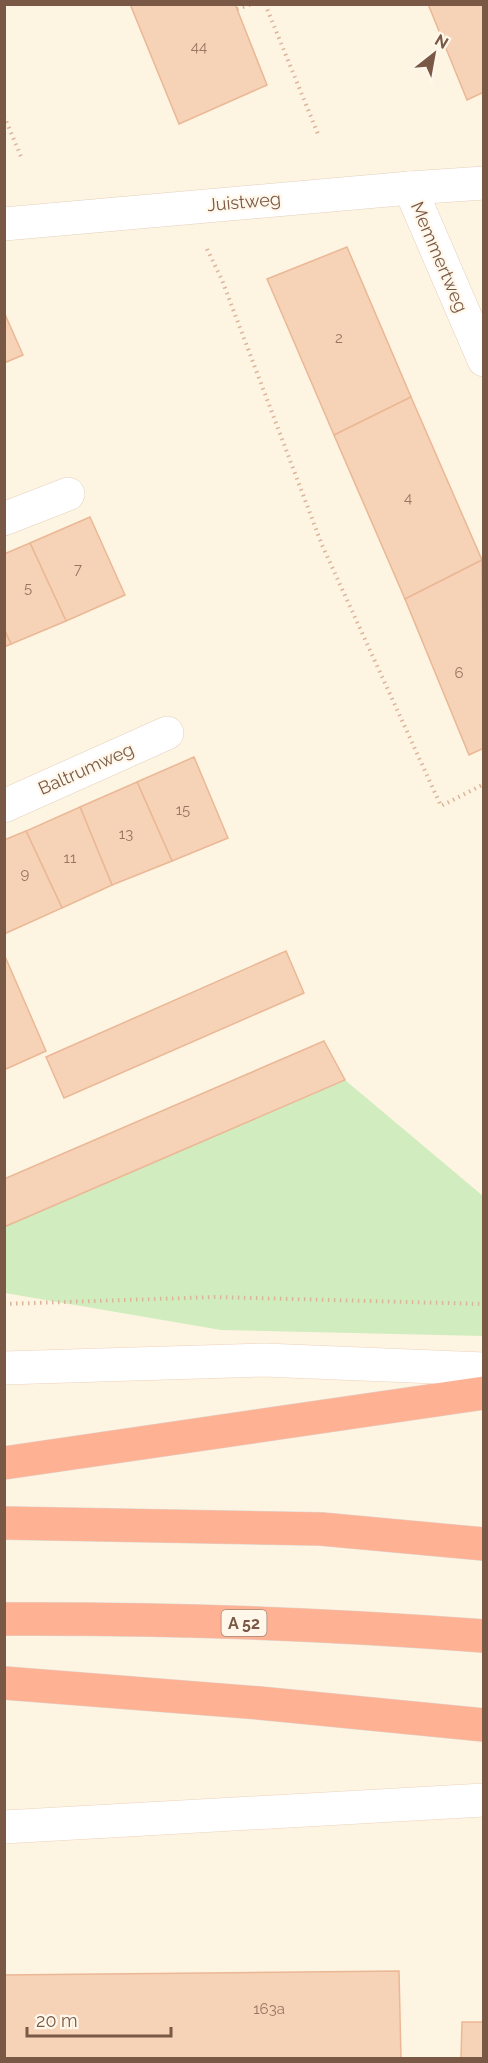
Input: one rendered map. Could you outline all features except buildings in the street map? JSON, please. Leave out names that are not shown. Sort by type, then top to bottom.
[{"type":"highway","points":[[4,1463],[483,1393]]},
{"type":"highway","points":[[4,1523],[321,1529],[483,1544]]},
{"type":"highway","name":"A 52","points":[[4,1618],[140,1618],[483,1636]]},
{"type":"highway","points":[[4,1683],[259,1703],[483,1725]]},
{"type":"main road","name":"Juistweg","points":[[4,224],[483,183]]},
{"type":"main road","name":"Memmertweg","points":[[410,188],[483,360]]},
{"type":"main road","points":[[4,519],[68,494]]},
{"type":"main road","name":"Baltrumweg","points":[[4,806],[167,733]]},
{"type":"main road","points":[[4,1368],[264,1360],[483,1369]]},
{"type":"main road","points":[[4,1827],[483,1800]]},
{"type":"path","points":[[237,9],[252,4]]},
{"type":"path","points":[[265,4],[318,134]]},
{"type":"path","points":[[4,116],[22,159]]},
{"type":"path","points":[[188,207],[222,279],[322,544],[441,806],[483,784]]},
{"type":"path","points":[[4,1304],[215,1297],[483,1304]]},
{"type":"green space","points":[[345,1080],[483,1196],[483,1336],[221,1330],[5,1293],[4,1227]]}]
